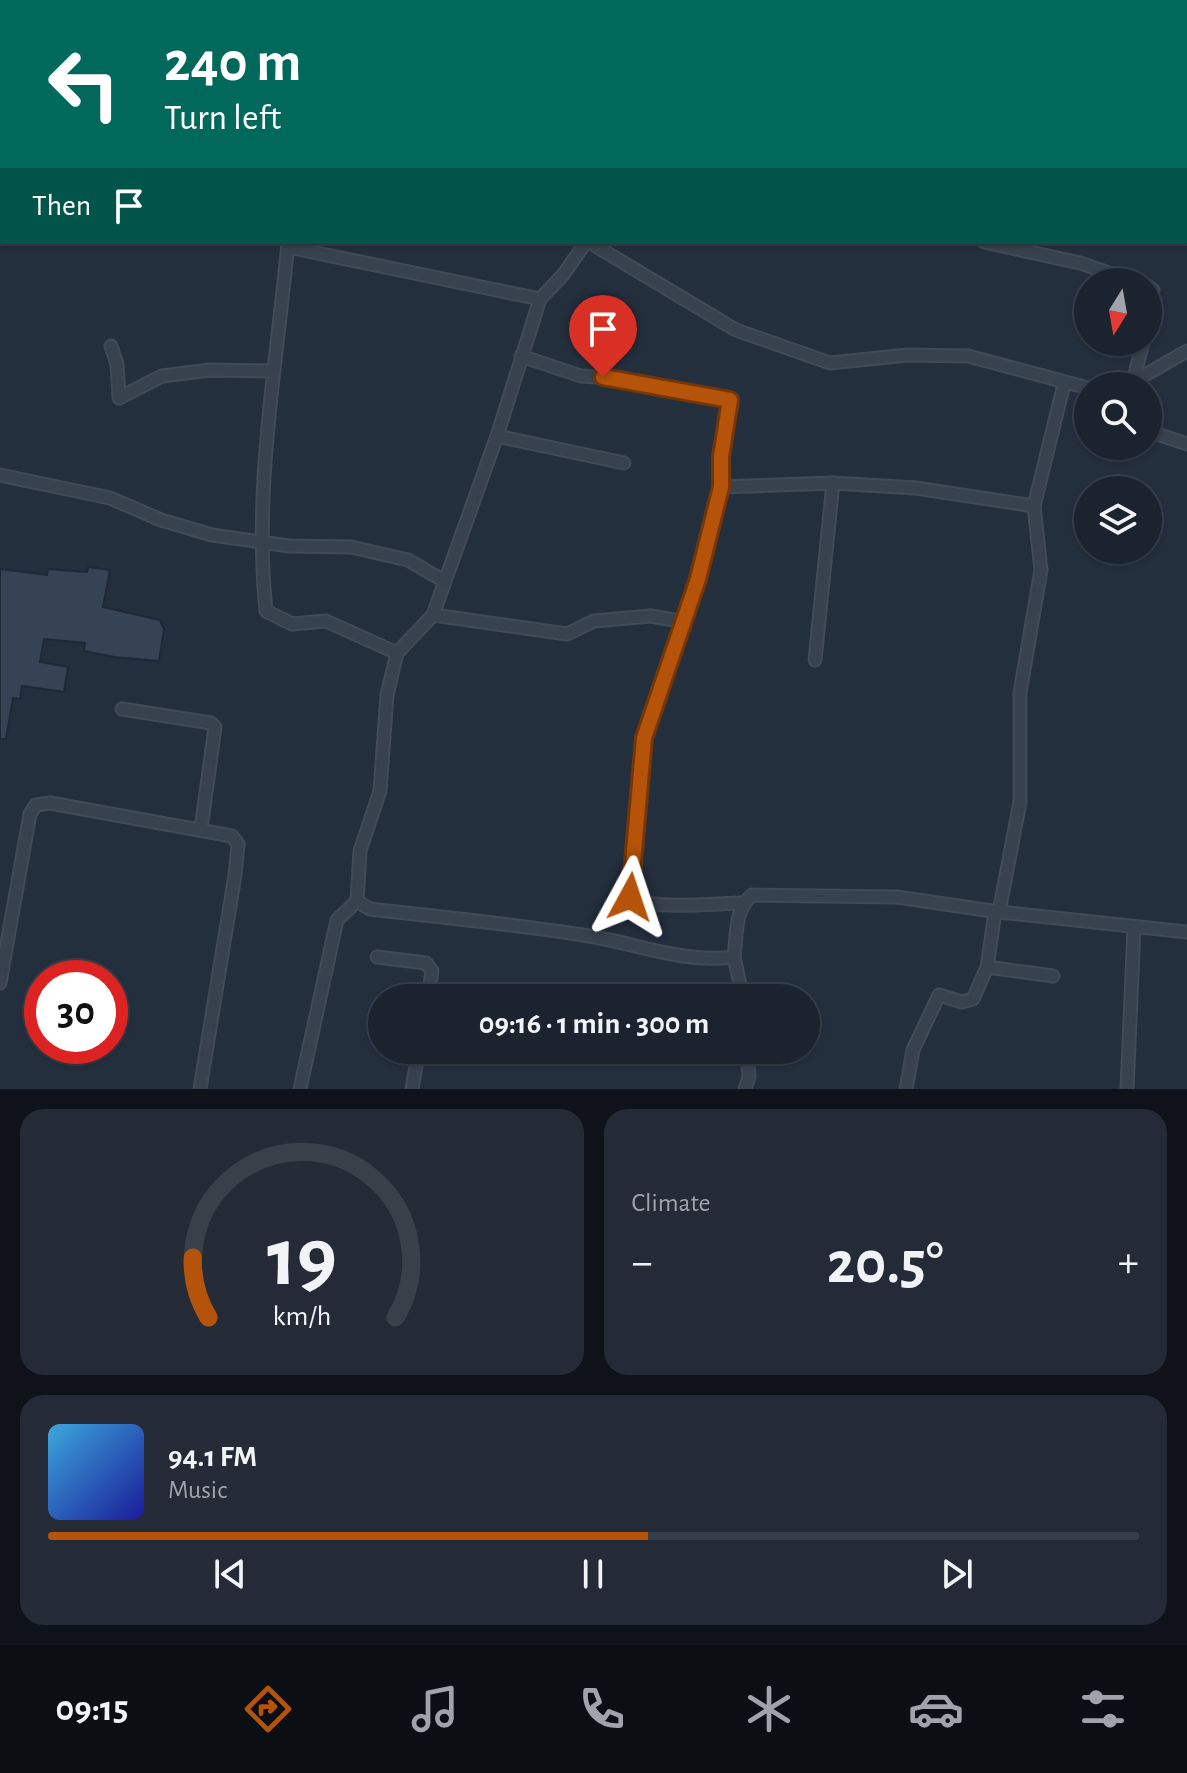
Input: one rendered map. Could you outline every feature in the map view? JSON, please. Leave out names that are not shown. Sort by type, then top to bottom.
[{"type":"street","points":[[397,653],[326,621],[292,624],[266,611],[261,541],[272,371],[288,244],[540,299]]},
{"type":"street","points":[[300,1089],[337,920],[357,901],[360,851],[380,791],[387,695],[397,653],[433,615],[497,436],[540,299],[563,275],[586,244]]},
{"type":"street","points":[[590,244],[736,330],[830,363],[908,355],[968,356],[1074,386]]},
{"type":"street","points":[[993,244],[1095,268]]},
{"type":"street","points":[[111,346],[117,364],[119,398],[162,376],[210,370],[272,371]]},
{"type":"street","points":[[1151,372],[1187,351]]},
{"type":"street","points":[[521,356],[581,376],[625,379],[730,400],[721,457],[721,487],[685,622],[644,738],[630,897],[637,901],[661,903],[743,903]]},
{"type":"street","points":[[907,1085],[913,1050],[939,995],[969,1002],[987,967],[1020,802],[1020,693],[1041,570],[1034,506],[1064,384]]},
{"type":"street","points":[[497,436],[624,463]]},
{"type":"street","points":[[1162,436],[1187,444]]},
{"type":"street","points":[[0,475],[110,498],[161,520],[212,535],[351,547],[408,560],[444,581]]},
{"type":"street","points":[[721,487],[833,483],[916,488],[1034,506]]},
{"type":"street","points":[[815,660],[833,483]]},
{"type":"street","points":[[433,615],[567,634],[594,621],[651,616],[685,622]]},
{"type":"street","points":[[122,709],[211,723],[215,727],[201,829]]},
{"type":"street","points":[[0,983],[30,814],[36,805],[50,803],[232,836],[238,844],[200,1089]]},
{"type":"street","points":[[740,984],[734,957],[743,903],[752,895],[897,897],[997,912],[1187,932]]},
{"type":"street","points":[[357,901],[370,909],[586,935],[693,957],[734,957]]},
{"type":"street","points":[[1127,1089],[1134,928]]},
{"type":"street","points":[[377,957],[426,963],[432,971],[430,984]]},
{"type":"street","points":[[987,967],[1053,976]]},
{"type":"street","points":[[412,1089],[416,1064]]},
{"type":"street","points":[[745,1089],[749,1077],[748,1064]]},
{"type":"building","points":[[88,567],[110,570],[103,607],[160,620],[164,629],[159,661],[114,657],[84,651],[85,643],[44,639],[40,662],[68,667],[64,692],[22,686],[20,699],[13,698],[6,739],[0,739],[0,569],[47,575],[48,569],[87,572]]},
{"type":"route","points":[[603,377],[730,400],[721,457],[721,487],[698,579],[644,738],[630,897]]}]
